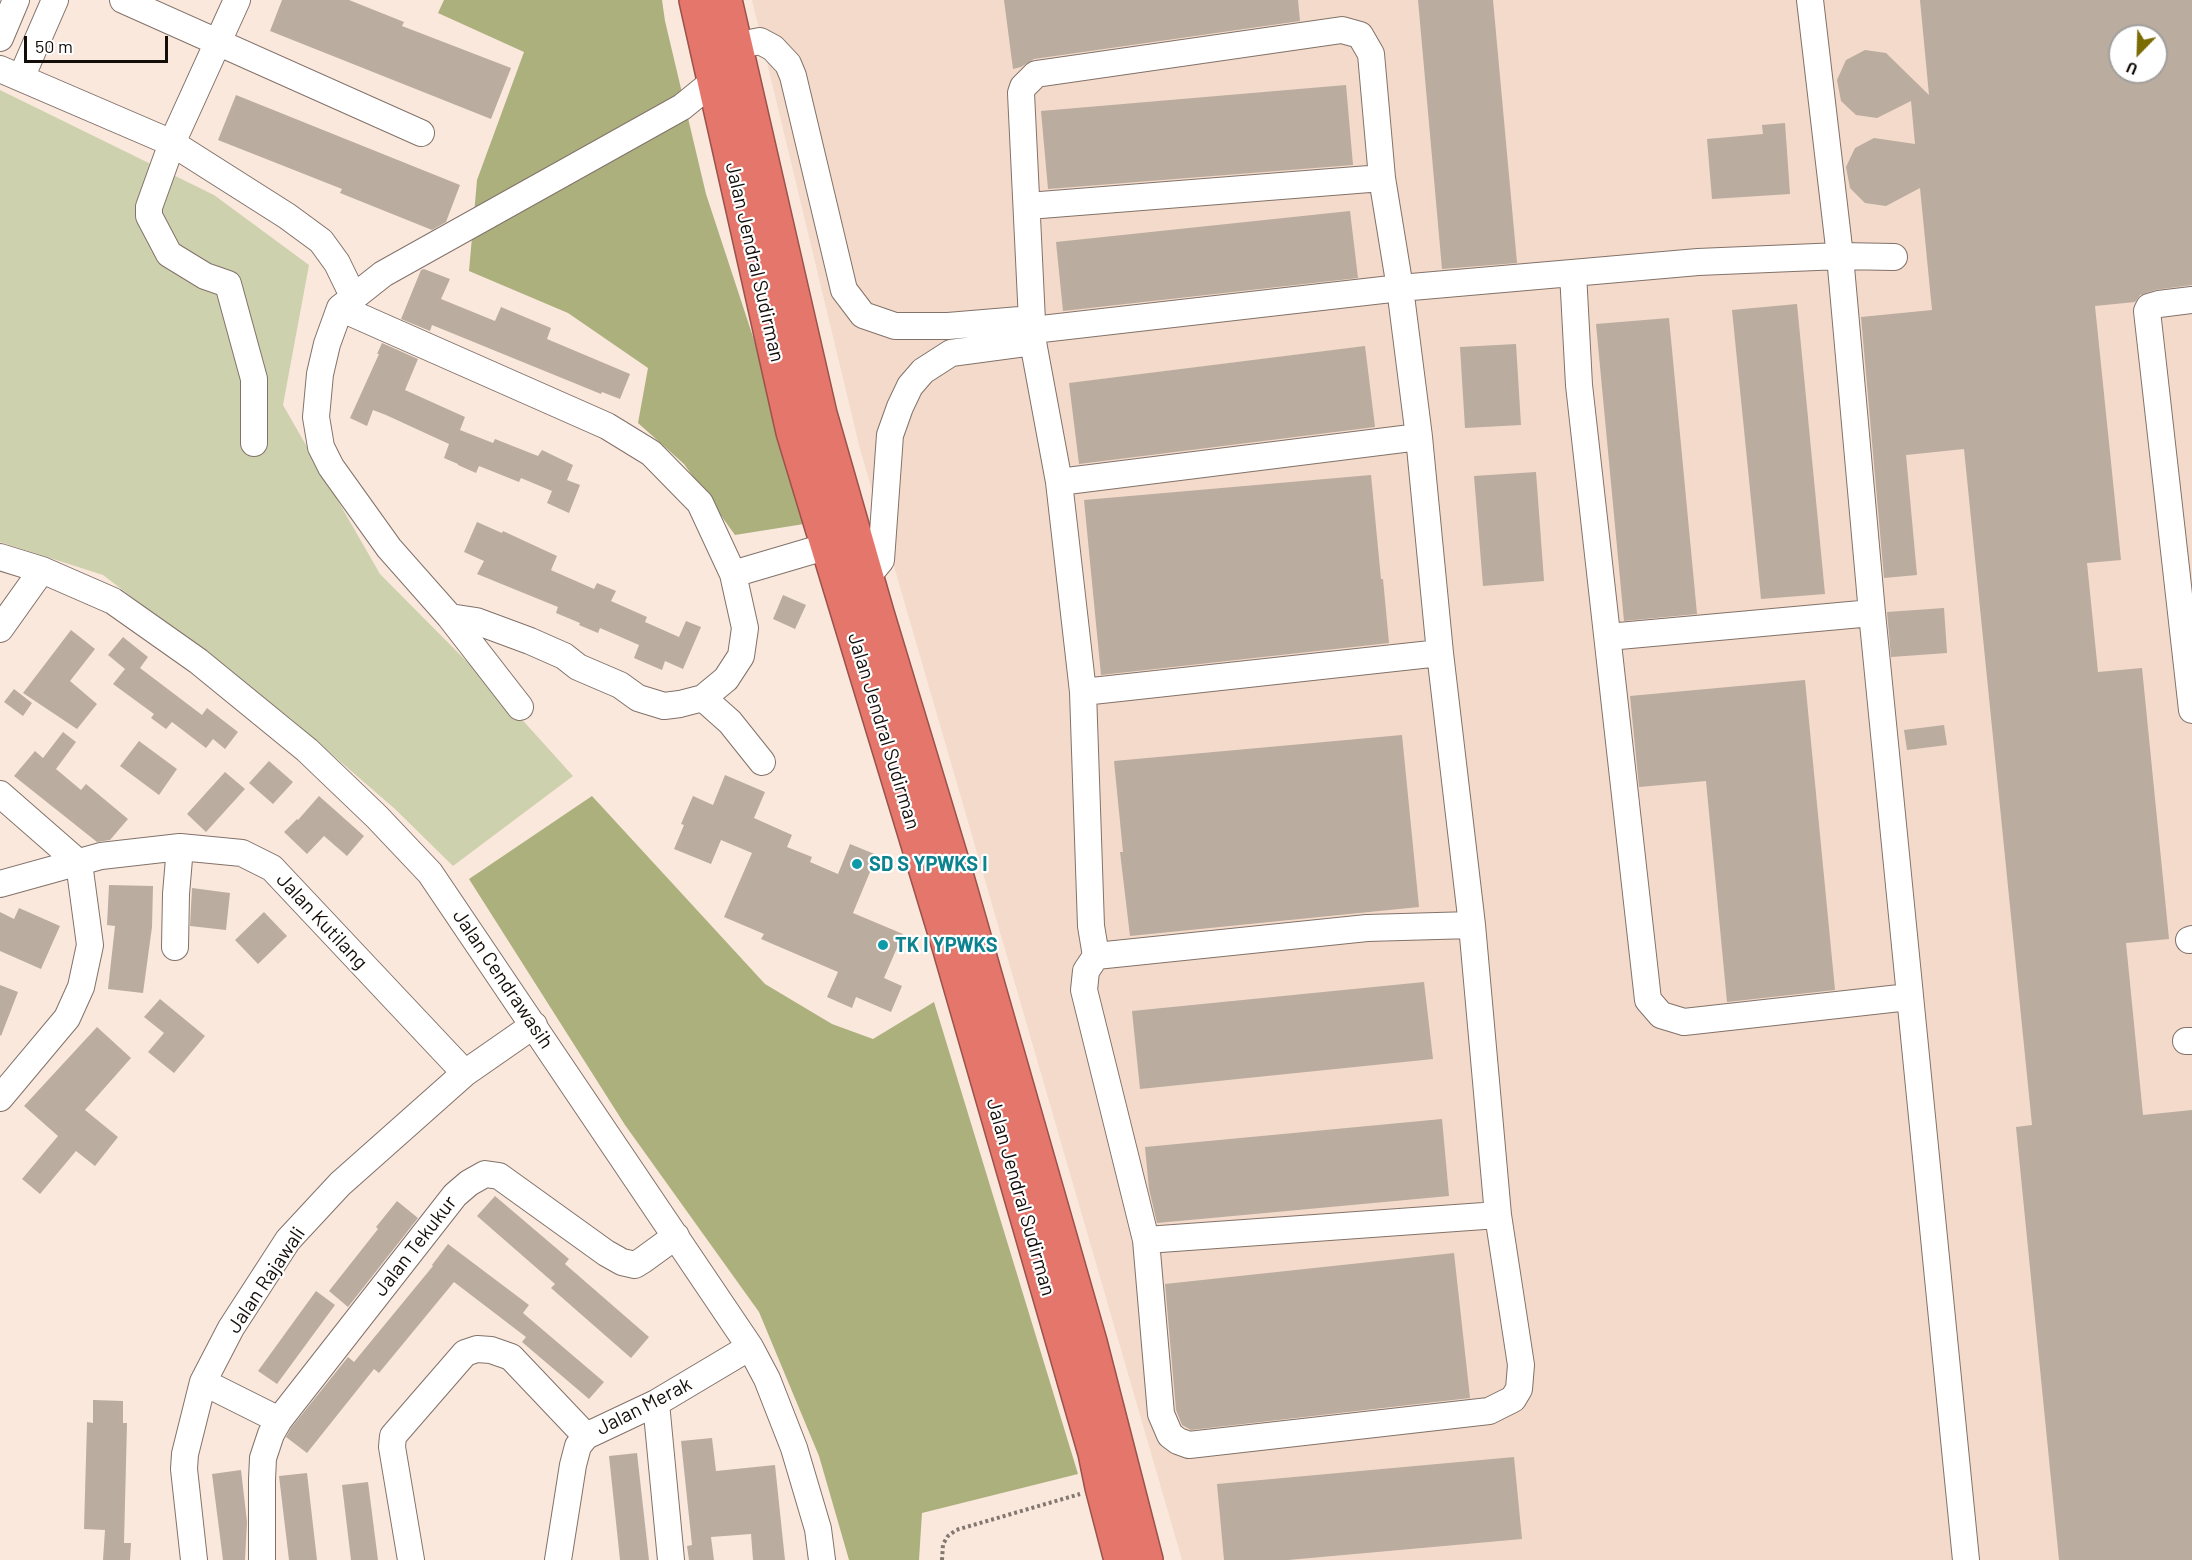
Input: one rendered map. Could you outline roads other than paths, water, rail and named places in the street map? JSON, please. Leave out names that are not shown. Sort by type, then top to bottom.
[{"type":"highway","name":"Jalan Jendral Sudirman","points":[[696,0],[793,432],[948,943],[1095,1453],[1121,1560]]},
{"type":"highway","name":"Jalan Jendral Sudirman","points":[[725,0],[820,414],[958,881],[1090,1342],[1146,1560]]},
{"type":"street","points":[[0,38],[16,0]]},
{"type":"street","points":[[55,0],[11,74],[172,143],[287,216],[321,241],[337,263],[346,302]]},
{"type":"street","points":[[123,0],[421,133]]},
{"type":"street","points":[[237,0],[172,143],[149,207],[149,216],[169,254],[205,276],[228,284],[254,379],[254,443]]},
{"type":"street","points":[[1810,0],[1840,256],[1909,997],[1966,1560]]},
{"type":"street","points":[[1342,30],[1360,35],[1371,54],[1382,178],[1400,288],[1419,436],[1440,653],[1473,925],[1498,1215],[1521,1365],[1519,1389],[1513,1399],[1489,1411],[1189,1445],[1170,1435],[1161,1414],[1146,1240],[1084,990],[1086,971],[1096,956],[1091,927],[1083,692],[1059,482],[1033,330],[1021,93],[1023,87],[1036,74],[1342,30]]},
{"type":"street","points":[[735,46],[760,41],[773,48],[788,64],[793,76],[843,290],[863,315],[895,326],[1033,330]]},
{"type":"street","points":[[520,707],[450,617],[389,548],[331,467],[321,447],[316,417],[320,375],[327,344],[346,302],[383,274],[682,107],[714,81]]},
{"type":"street","points":[[1028,206],[1382,178]]},
{"type":"street","points":[[867,576],[881,560],[890,435],[900,407],[910,386],[923,371],[951,353],[1033,330],[1400,288],[1698,262],[1840,256],[1894,257]]},
{"type":"street","points":[[1573,273],[1580,396],[1648,1000],[1661,1016],[1684,1022],[1909,997]]},
{"type":"street","points":[[2192,300],[2159,304],[2150,307],[2147,311],[2192,710]]},
{"type":"street","points":[[346,302],[607,426],[651,453],[700,503],[733,574],[745,628],[741,656],[726,679],[703,698],[664,706],[638,698],[620,685],[578,667],[564,656],[530,641],[476,621],[450,617]]},
{"type":"street","points":[[1059,482],[1419,436]]},
{"type":"street","points":[[733,574],[828,546]]},
{"type":"street","name":"Jalan Cendrawasih","points":[[0,557],[42,570],[112,601],[198,661],[307,750],[377,817],[430,873],[750,1347],[767,1379],[794,1448],[818,1529],[822,1560]]},
{"type":"street","points":[[0,629],[42,570]]},
{"type":"street","points":[[1608,637],[1872,613]]},
{"type":"street","points":[[1083,692],[1440,653]]},
{"type":"street","points":[[703,698],[730,722],[762,762]]},
{"type":"street","points":[[0,794],[79,863],[90,945],[81,987],[67,1018],[0,1098]]},
{"type":"street","points":[[175,946],[180,847]]},
{"type":"street","name":"Jalan Kutilang","points":[[0,884],[100,856],[180,847],[242,853],[272,868],[465,1073]]},
{"type":"street","points":[[1096,956],[1367,928],[1473,925]]},
{"type":"street","name":"Jalan Rajawali","points":[[194,1560],[184,1469],[187,1445],[203,1382],[231,1328],[288,1240],[340,1184],[465,1073],[534,1025]]},
{"type":"street","name":"Jalan Tekukur","points":[[262,1560],[260,1533],[263,1458],[271,1434],[279,1420],[455,1195],[469,1183],[484,1174],[499,1176],[622,1262],[634,1265],[676,1236]]},
{"type":"street","points":[[1146,1240],[1498,1215]]},
{"type":"street","name":"Jalan Merak","points":[[558,1560],[573,1465],[578,1446],[586,1436],[656,1403],[750,1347]]},
{"type":"street","points":[[411,1560],[392,1447],[393,1436],[465,1353],[477,1349],[491,1350],[511,1357],[586,1436]]},
{"type":"street","points":[[203,1382],[279,1420]]},
{"type":"street","points":[[656,1403],[671,1560]]},
{"type":"place","name":"SD S YPWKS I","points":[[857,864]]},
{"type":"place","name":"TK I YPWKS","points":[[883,945]]}]
